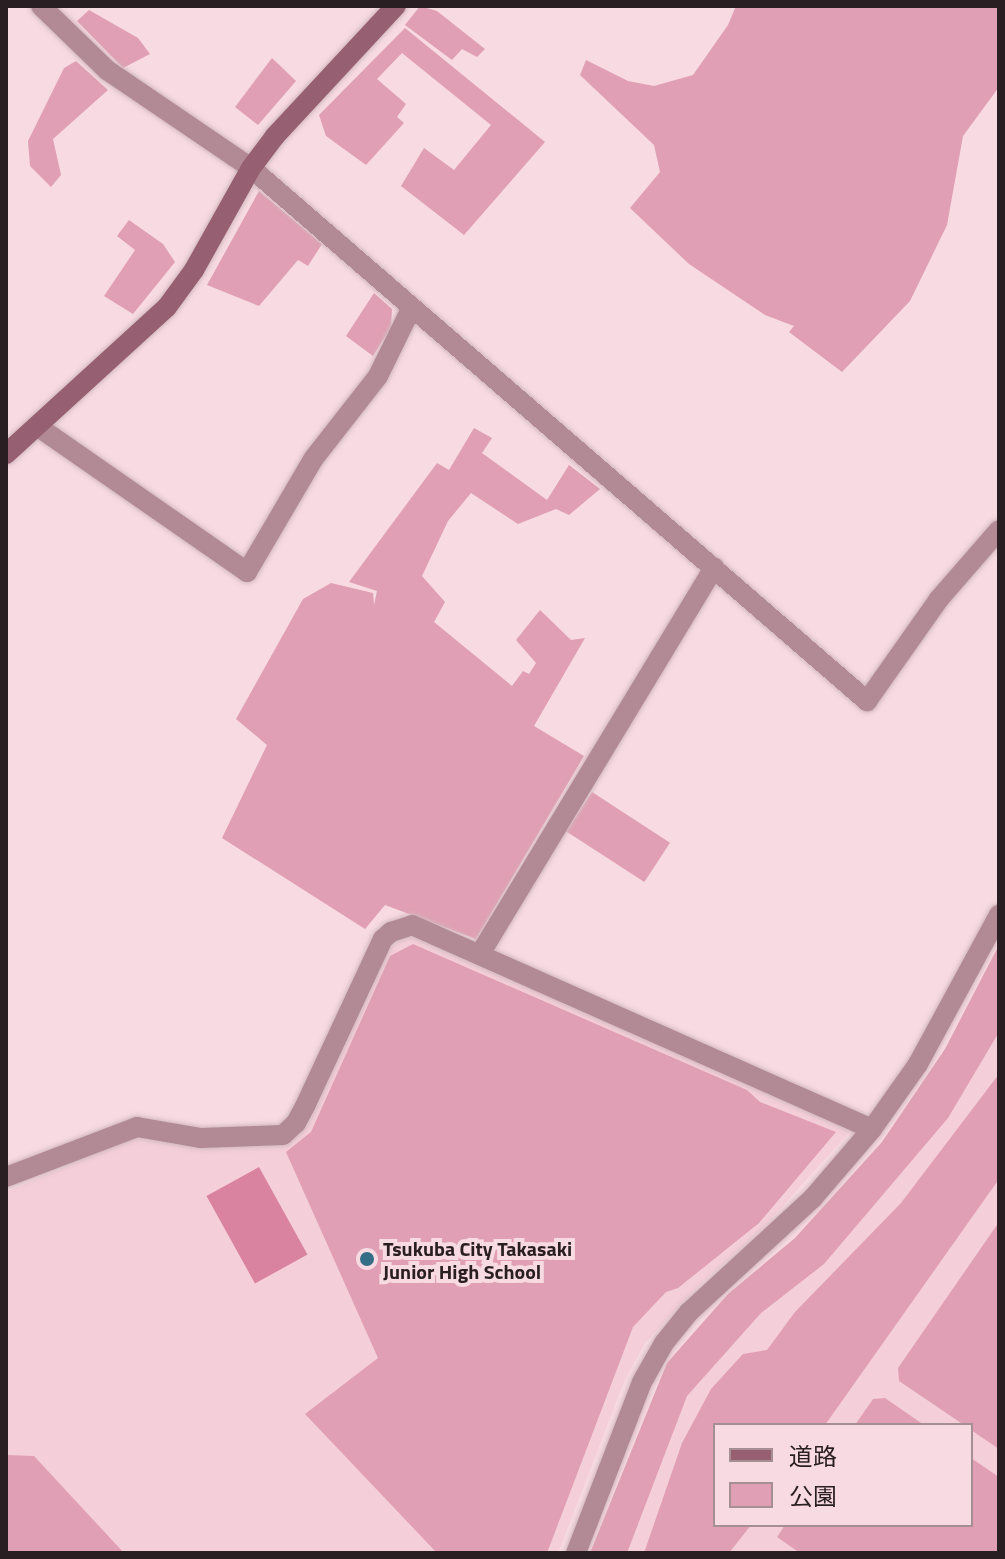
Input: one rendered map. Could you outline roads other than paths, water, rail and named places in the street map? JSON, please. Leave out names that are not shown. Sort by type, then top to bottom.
[{"type":"street","points":[[41,6],[107,70],[251,168],[867,701],[939,599],[999,530]]},
{"type":"street","points":[[6,454],[167,307],[194,270],[251,168],[275,136],[396,6]]},
{"type":"street","points":[[37,426],[247,572],[314,458],[378,376],[411,309]]},
{"type":"street","points":[[480,954],[714,567]]},
{"type":"street","points":[[576,1553],[642,1382],[664,1343],[689,1312],[812,1199],[872,1129],[918,1064],[999,915]]},
{"type":"street","points":[[6,1177],[137,1127],[201,1138],[283,1135],[296,1123],[306,1104],[383,939],[391,932],[412,925],[872,1129]]},
{"type":"place","name":"Tsukuba City Takasaki Junior High School","points":[[367,1259]]}]
